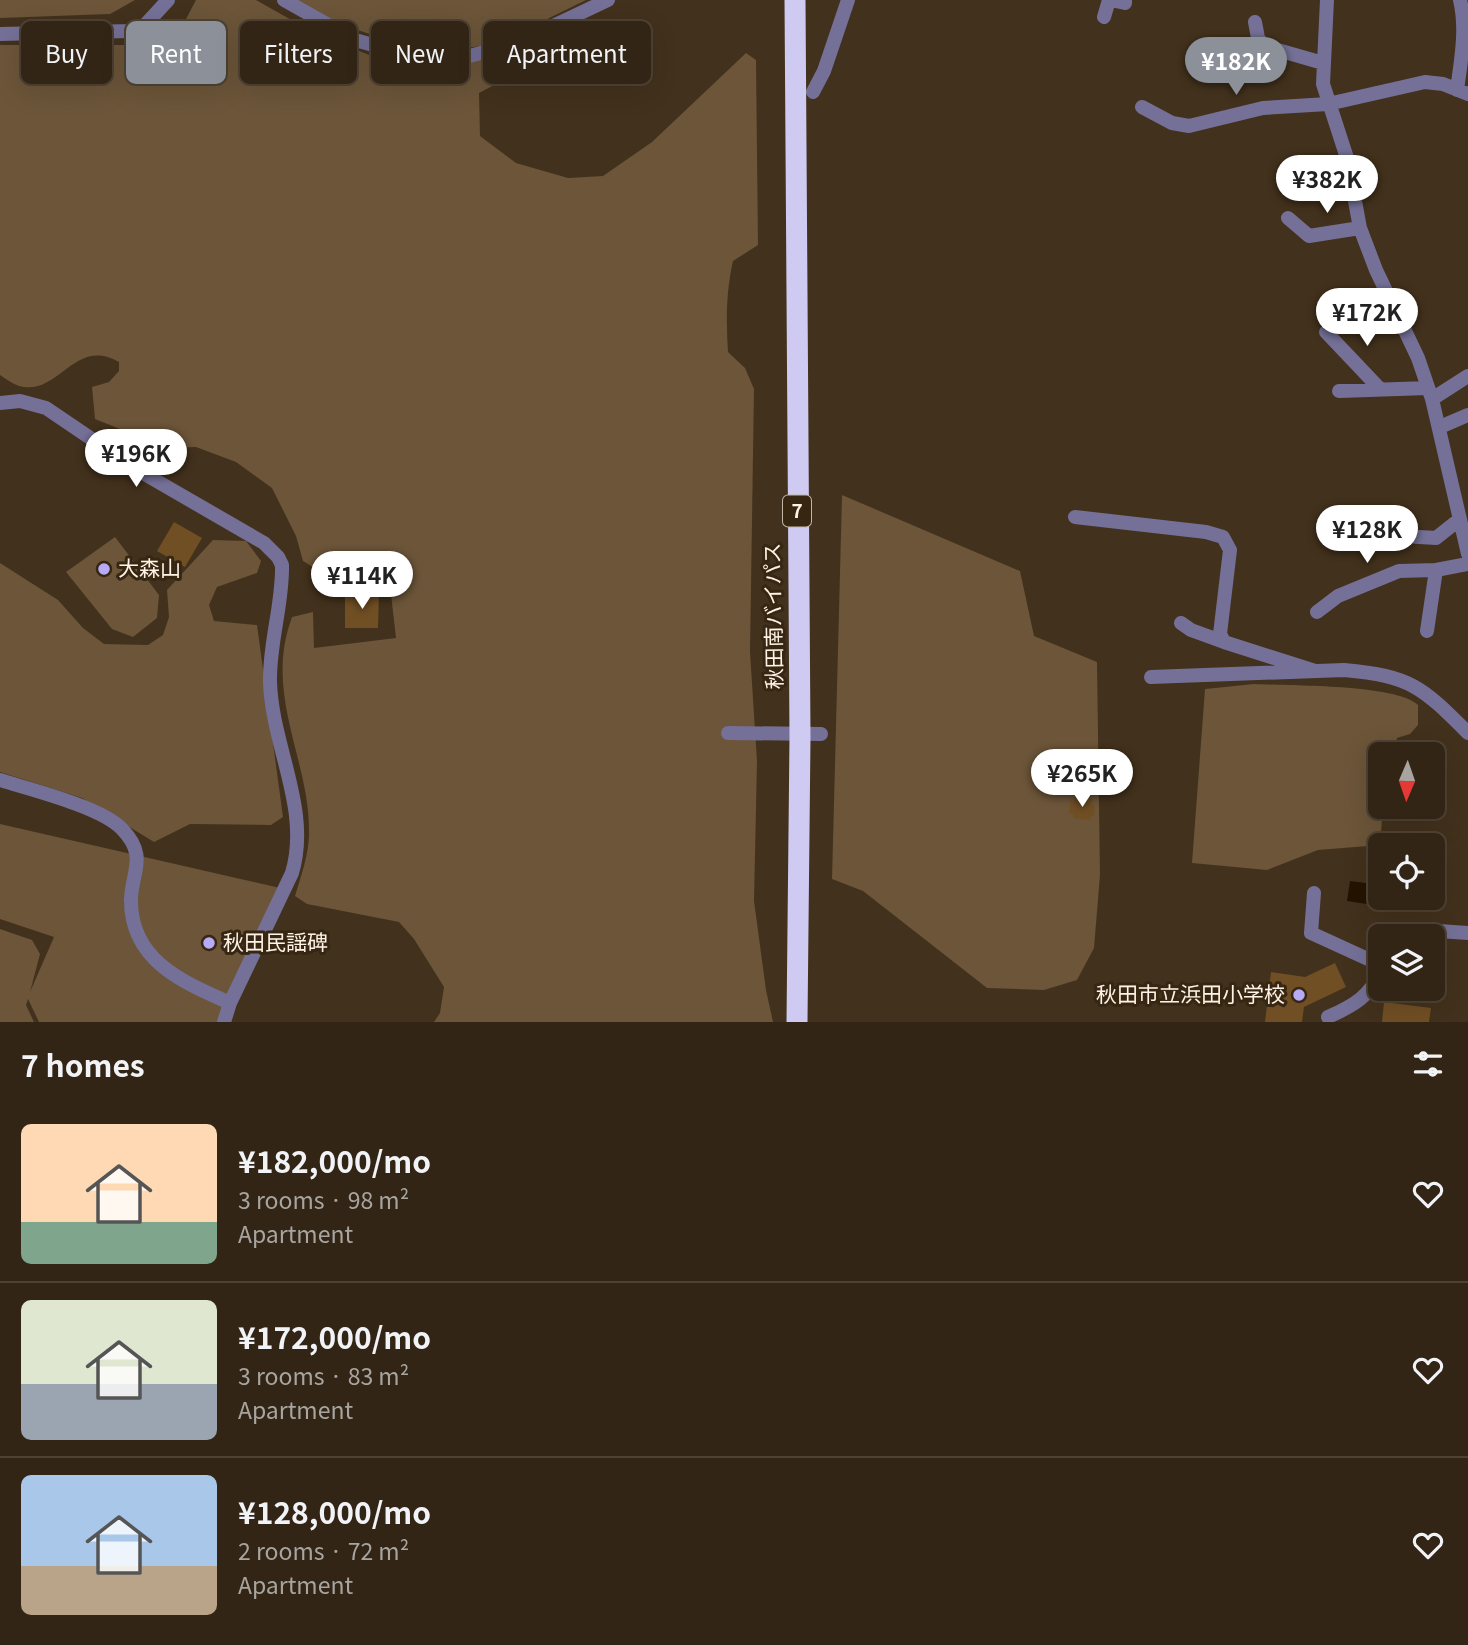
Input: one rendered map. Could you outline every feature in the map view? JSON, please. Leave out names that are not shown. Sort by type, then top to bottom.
[{"type":"highway","name":"秋田南バイパス","points":[[795,0],[800,737],[797,1022]]},
{"type":"street","points":[[0,34],[130,31],[146,24],[168,0]]},
{"type":"street","points":[[284,0],[355,40],[391,50],[458,59],[515,44],[608,0]]},
{"type":"street","points":[[813,92],[824,71],[848,0]]},
{"type":"street","points":[[1104,17],[1110,0],[1125,3],[1125,0]]},
{"type":"street","points":[[1327,0],[1322,84],[1348,158],[1360,228],[1376,270],[1418,358],[1461,492],[1460,519],[1468,554]]},
{"type":"street","points":[[1142,107],[1172,123],[1189,126],[1263,108],[1328,104],[1425,82],[1463,92],[1465,54],[1460,0]]},
{"type":"street","points":[[1255,22],[1258,38],[1264,46],[1323,63]]},
{"type":"street","points":[[1289,218],[1309,236],[1360,228]]},
{"type":"street","points":[[1326,332],[1380,389]]},
{"type":"street","points":[[1339,391],[1380,389],[1430,393],[1468,376]]},
{"type":"street","points":[[0,391],[46,408],[136,469],[264,543],[278,556],[282,565],[270,686],[299,826],[298,852],[292,873],[230,1003],[224,1022]]},
{"type":"street","points":[[0,403],[29,402]]},
{"type":"street","points":[[1440,427],[1468,415]]},
{"type":"street","points":[[1076,517],[1206,532],[1223,537],[1230,550],[1220,634],[1224,642]]},
{"type":"street","points":[[1403,536],[1436,538],[1460,519]]},
{"type":"street","points":[[1317,612],[1338,596],[1399,571],[1436,570],[1468,564]]},
{"type":"street","points":[[1427,631],[1436,570]]},
{"type":"street","points":[[1181,623],[1191,631],[1315,671]]},
{"type":"street","points":[[1151,677],[1315,671],[1373,672],[1404,680],[1427,692],[1468,733]]},
{"type":"street","points":[[728,733],[821,734]]},
{"type":"street","points":[[0,780],[100,812],[124,830],[138,857],[138,871],[131,898],[134,931],[149,955],[175,977],[230,1003]]},
{"type":"street","points":[[1314,893],[1311,933],[1368,959]]},
{"type":"street","points":[[1445,931],[1468,933]]},
{"type":"street","points":[[1328,1017],[1356,1005],[1368,992]]},
{"type":"shaded area","points":[[0,0],[135,0],[110,14],[0,18]]},
{"type":"shaded area","points":[[196,0],[256,0],[293,21],[240,21],[240,84],[357,84],[357,50],[371,56],[371,84],[469,84],[469,61],[483,58],[483,84],[496,84],[479,93],[480,136],[516,163],[568,178],[603,176],[652,142],[746,53],[756,60],[758,245],[733,261],[727,329],[728,352],[745,368],[754,389],[750,652],[757,761],[754,901],[773,1022],[434,1022],[440,1013],[444,987],[414,939],[399,922],[307,904],[295,896],[306,857],[309,833],[303,779],[285,700],[284,646],[292,617],[313,612],[314,648],[396,638],[388,568],[358,572],[319,571],[303,561],[296,536],[272,488],[236,462],[196,447],[167,448],[95,419],[92,387],[109,382],[119,371],[119,362],[103,356],[90,356],[45,383],[33,387],[19,386],[0,375],[0,45],[21,45],[21,84],[112,84],[112,45],[126,45],[126,84],[226,84],[226,21],[185,21]]},
{"type":"shaded area","points":[[296,0],[586,0],[543,21],[483,21],[483,46],[469,48],[469,21],[371,21],[371,35],[357,30],[357,21],[333,21]]},
{"type":"shaded area","points":[[842,495],[1020,571],[1034,636],[1097,662],[1100,875],[1094,948],[1077,980],[1044,990],[987,988],[863,891],[832,879]]},
{"type":"shaded area","points":[[115,537],[159,595],[157,618],[133,637],[112,629],[66,572]]},
{"type":"shaded area","points":[[213,540],[246,541],[261,561],[257,573],[217,587],[209,605],[214,621],[257,625],[283,817],[271,825],[190,824],[154,842],[82,798],[0,772],[0,563],[58,600],[83,628],[104,644],[148,645],[163,635],[169,617],[167,590]]},
{"type":"shaded area","points":[[1254,684],[1315,686],[1388,693],[1418,705],[1418,725],[1410,734],[1397,738],[1396,742],[1368,742],[1368,819],[1382,819],[1381,833],[1368,833],[1368,846],[1318,850],[1267,870],[1192,863],[1205,689]]},
{"type":"shaded area","points":[[0,824],[280,888],[228,1022],[39,1022],[28,999],[26,1005],[34,1022],[0,1022],[0,929],[32,940],[40,954],[30,992],[54,937],[0,919]]},
{"type":"shaded area","points":[[1350,881],[1368,883],[1368,904],[1347,901]]},
{"type":"building","points":[[174,522],[202,538],[185,567],[157,551]]},
{"type":"building","points":[[345,594],[379,594],[378,628],[345,628]]},
{"type":"building","points":[[1074,798],[1092,799],[1091,805],[1095,805],[1094,816],[1091,816],[1090,820],[1073,818],[1073,814],[1069,814],[1070,801],[1074,801]]},
{"type":"building","name":"秋田市立浜田小学校","points":[[1335,963],[1346,987],[1304,1007],[1302,1022],[1265,1022],[1271,972],[1305,977]]},
{"type":"building","points":[[1384,1002],[1431,1008],[1429,1022],[1382,1022]]},
{"type":"place","name":"大森山","points":[[104,569]]},
{"type":"place","name":"秋田民謡碑","points":[[209,943]]},
{"type":"place","name":"秋田市立浜田小学校","points":[[1299,995]]}]
